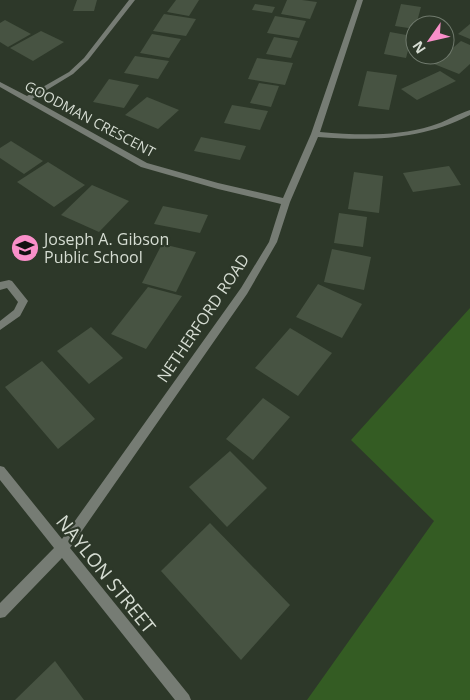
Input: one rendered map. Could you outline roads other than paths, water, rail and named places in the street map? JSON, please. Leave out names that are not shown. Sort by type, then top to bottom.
[{"type":"street","points":[[26,100],[72,73],[86,59],[132,0]]},
{"type":"street","name":"NETHERFORD ROAD","points":[[0,612],[62,549],[244,292],[273,242],[286,202],[315,134],[360,0]]},
{"type":"street","name":"GOODMAN CRESCENT","points":[[0,84],[144,165],[218,186],[286,202]]},
{"type":"street","points":[[315,134],[366,137],[408,134],[446,125],[470,112]]},
{"type":"street","points":[[0,286],[9,284],[23,301],[17,313],[0,326]]},
{"type":"street","name":"NAYLON STREET","points":[[0,471],[184,700]]},
{"type":"place","name":"Joseph A. Gibson Public School","points":[[25,248]]}]
